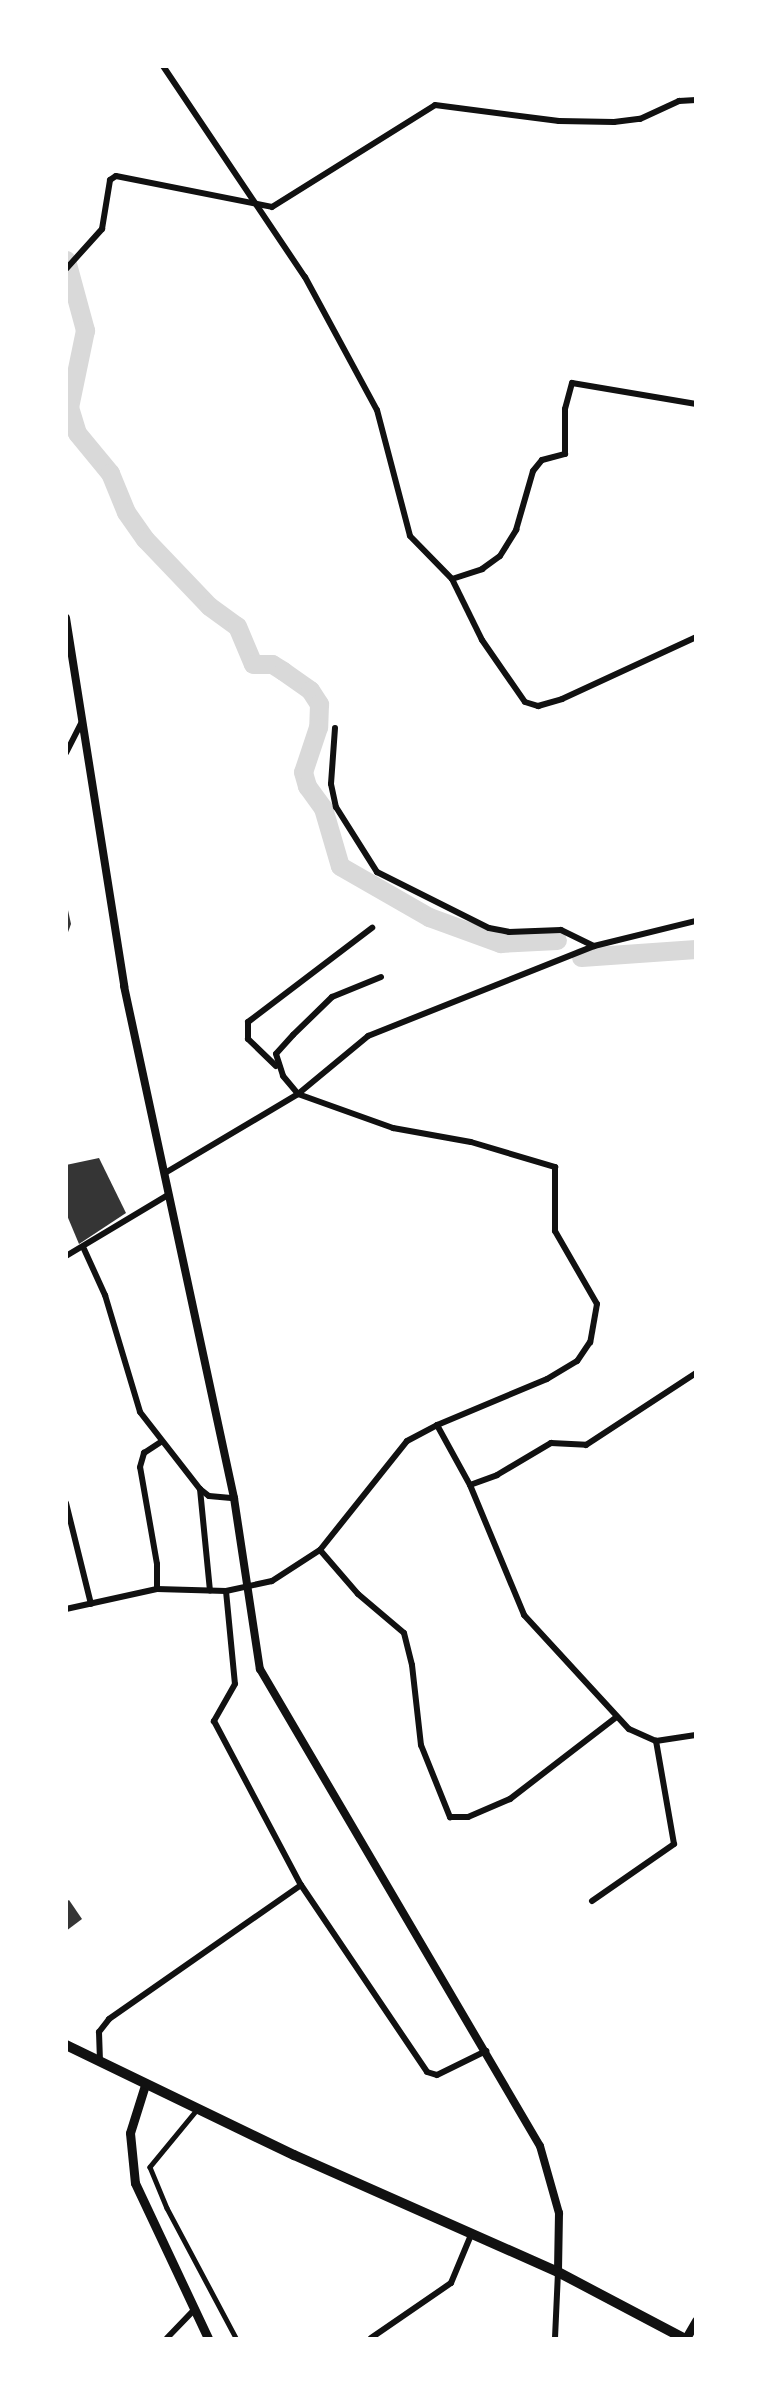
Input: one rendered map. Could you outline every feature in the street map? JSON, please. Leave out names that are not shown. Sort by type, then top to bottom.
[{"type":"highway","points":[[66,2045],[197,2110],[558,2272],[685,2339]]},
{"type":"main road","points":[[145,2085],[130,2133],[129,2159],[135,2183],[208,2339]]},
{"type":"main road","points":[[685,2339],[695,2321]]},
{"type":"street","points":[[163,66],[237,180],[261,207],[306,277],[377,410],[410,536],[452,579],[492,656],[532,706],[562,699],[695,636]]},
{"type":"street","points":[[66,269],[102,229],[110,180],[116,176],[261,207],[278,205],[418,112],[435,105],[559,121],[614,122],[640,119],[679,101],[695,100]]},
{"type":"street","points":[[452,579],[482,569],[500,556],[516,530],[533,471],[542,460],[565,454],[565,409],[572,383],[695,404]]},
{"type":"street","points":[[66,618],[75,651],[82,723],[124,986],[234,1499],[260,1669],[524,2115],[550,2172],[559,2213],[555,2339]]},
{"type":"street","points":[[66,753],[82,723]]},
{"type":"street","points":[[335,728],[331,785],[336,807],[377,872],[489,928],[509,932],[561,930],[594,946]]},
{"type":"street","points":[[165,1172],[299,1094],[368,1036],[594,946],[695,921]]},
{"type":"street","points":[[66,1609],[157,1589],[226,1591],[272,1581],[320,1550],[407,1441],[564,1370],[590,1342],[597,1304],[555,1231],[557,1171],[471,1142],[393,1128],[299,1094],[276,1066],[248,1039],[248,1022],[372,928]]},
{"type":"street","points":[[276,1066],[275,1054],[332,997],[381,977]]},
{"type":"street","points":[[66,1256],[83,1249],[168,1195]]},
{"type":"street","points":[[83,1249],[105,1295],[140,1412],[200,1489],[209,1496],[234,1499]]},
{"type":"street","points":[[470,1485],[497,1475],[551,1443],[586,1445],[695,1373]]},
{"type":"street","points":[[438,1425],[470,1485],[524,1615],[615,1718],[656,1741],[695,1735]]},
{"type":"street","points":[[157,1589],[157,1564],[140,1467],[144,1453],[161,1442]]},
{"type":"street","points":[[200,1489],[210,1591]]},
{"type":"street","points":[[66,1503],[91,1604]]},
{"type":"street","points":[[320,1550],[358,1594],[404,1633],[412,1665],[421,1745],[450,1817],[468,1817],[510,1799],[615,1718]]},
{"type":"street","points":[[226,1591],[235,1684],[214,1721],[301,1885],[427,2072],[437,2075],[486,2051]]},
{"type":"street","points":[[592,1901],[674,1844],[656,1741]]},
{"type":"street","points":[[100,2061],[99,2032],[108,2019],[301,1885]]},
{"type":"street","points":[[197,2110],[150,2167],[167,2208],[236,2339]]},
{"type":"street","points":[[371,2339],[451,2283],[471,2235]]},
{"type":"street","points":[[167,2339],[194,2310]]},
{"type":"building","points":[[66,901],[71,924],[67,935],[66,935]]},
{"type":"building","points":[[99,1158],[126,1213],[79,1244],[66,1213],[66,1165]]},
{"type":"building","points":[[69,1900],[82,1919],[66,1931],[66,1902]]},
{"type":"waterway","points":[[66,260],[85,330],[69,407],[77,433],[110,473],[126,512],[145,539],[209,606],[237,626],[253,664],[272,664],[310,690],[319,704],[318,727],[303,772],[307,786],[323,808],[340,866],[429,917],[500,943],[557,940]]},
{"type":"waterway","points":[[581,957],[696,949]]}]
